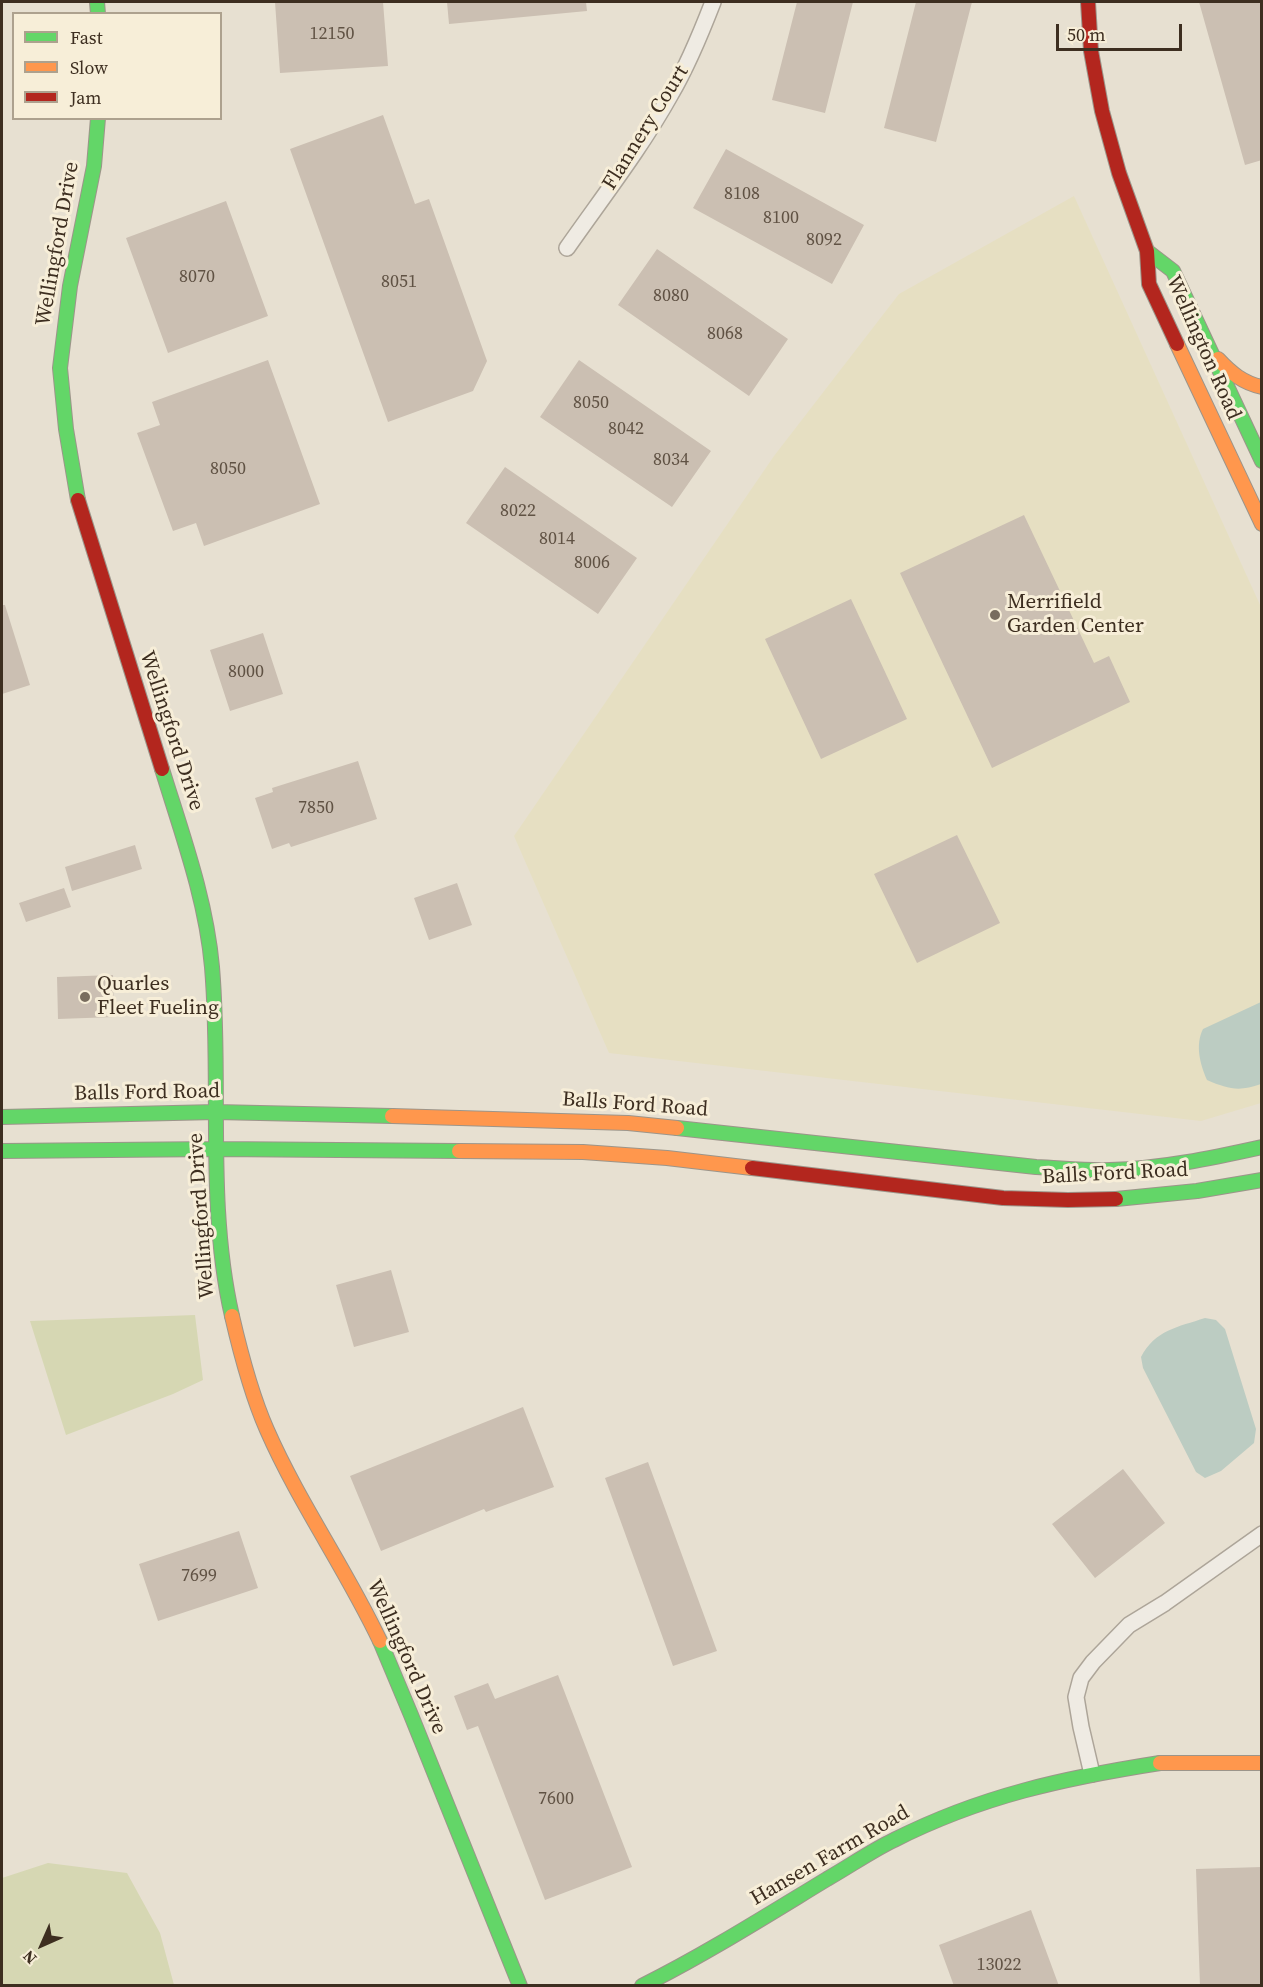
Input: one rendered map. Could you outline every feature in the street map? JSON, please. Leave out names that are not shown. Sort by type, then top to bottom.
[{"type":"main road","name":"Wellington Road","points":[[1088,2],[1091,51],[1102,111],[1119,173],[1147,251],[1149,284],[1262,524]]},
{"type":"main road","name":"Wellingford Drive","points":[[98,120],[94,166],[70,286],[60,368],[66,429],[82,517],[198,889],[208,935],[213,982],[221,1255],[238,1347],[268,1434],[369,1617],[396,1678],[520,1986]]},
{"type":"main road","name":"Wellington Road","points":[[1147,251],[1173,271],[1262,461]]},
{"type":"main road","points":[[1209,350],[1232,375],[1245,383],[1262,387]]},
{"type":"main road","name":"Balls Ford Road","points":[[2,1118],[310,1113],[628,1123],[1036,1167],[1109,1170],[1169,1164],[1262,1147]]},
{"type":"main road","points":[[793,1173],[839,1163],[855,1147]]},
{"type":"main road","name":"Balls Ford Road","points":[[2,1151],[217,1149],[583,1152],[667,1158],[1003,1198],[1057,1201],[1163,1196],[1262,1180]]},
{"type":"main road","name":"Hansen Farm Road","points":[[642,1986],[717,1946],[892,1841],[987,1801],[1036,1786],[1160,1763],[1262,1763]]},
{"type":"street","name":"Flannery Court","points":[[567,248],[646,136],[671,94],[698,42],[713,2]]},
{"type":"street","points":[[1092,1774],[1076,1697],[1081,1678],[1093,1662],[1129,1625],[1165,1603],[1262,1534]]},
{"type":"shaded area","points":[[1074,196],[1261,607],[1261,1103],[1201,1121],[609,1053],[514,836],[774,456],[899,294]]},
{"type":"shaded area","points":[[1261,1002],[1261,1084],[1234,1088],[1207,1080],[1199,1054],[1199,1041],[1203,1029]]},
{"type":"shaded area","points":[[1205,1318],[1216,1320],[1225,1329],[1256,1429],[1254,1443],[1221,1471],[1205,1478],[1196,1472],[1143,1368],[1141,1357],[1160,1335]]},
{"type":"green space","points":[[195,1315],[203,1380],[173,1394],[66,1435],[30,1321]]},
{"type":"green space","points":[[48,1863],[127,1873],[160,1933],[174,1985],[2,1985],[2,1878]]},
{"type":"building","points":[[275,2],[383,2],[388,66],[280,73]]},
{"type":"building","points":[[447,2],[586,2],[587,11],[449,24]]},
{"type":"building","points":[[797,2],[853,2],[825,113],[772,100]]},
{"type":"building","points":[[916,2],[972,2],[936,142],[884,128]]},
{"type":"building","points":[[1199,2],[1262,2],[1262,160],[1245,165]]},
{"type":"building","points":[[383,115],[415,204],[429,199],[487,361],[473,391],[388,422],[290,149]]},
{"type":"building","points":[[726,149],[864,225],[832,284],[693,208]]},
{"type":"building","points":[[226,201],[268,316],[168,353],[126,238]]},
{"type":"building","points":[[657,249],[788,339],[749,396],[618,305]]},
{"type":"building","points":[[268,360],[320,504],[204,546],[196,523],[173,531],[137,433],[160,425],[152,402]]},
{"type":"building","points":[[579,360],[711,451],[672,507],[540,417]]},
{"type":"building","points":[[505,467],[637,558],[598,614],[466,523]]},
{"type":"building","name":"Merrifield Garden Center","points":[[1024,515],[1094,663],[1109,656],[1130,702],[992,768],[900,573]]},
{"type":"building","points":[[851,599],[907,719],[821,759],[765,639]]},
{"type":"building","points":[[2,605],[5,605],[30,685],[2,694]]},
{"type":"building","points":[[263,633],[283,694],[230,711],[210,650]]},
{"type":"building","points":[[358,761],[377,819],[291,847],[289,843],[272,849],[255,798],[273,792],[272,788]]},
{"type":"building","points":[[957,835],[1000,923],[917,963],[874,874]]},
{"type":"building","points":[[135,845],[142,869],[72,891],[65,867]]},
{"type":"building","points":[[457,883],[472,925],[429,940],[414,898]]},
{"type":"building","points":[[64,888],[71,907],[26,922],[19,903]]},
{"type":"building","name":"Quarles Fleet Fueling","points":[[113,975],[114,1017],[58,1019],[57,977]]},
{"type":"building","points":[[391,1270],[409,1332],[354,1347],[336,1285]]},
{"type":"building","points":[[523,1407],[554,1487],[486,1512],[484,1509],[381,1551],[350,1476]]},
{"type":"building","points":[[648,1462],[717,1651],[673,1666],[605,1478]]},
{"type":"building","points":[[1123,1469],[1165,1523],[1095,1578],[1052,1524]]},
{"type":"building","points":[[239,1531],[258,1588],[158,1621],[139,1564]]},
{"type":"building","points":[[558,1675],[632,1867],[545,1900],[478,1726],[467,1730],[454,1696],[488,1683],[495,1699]]},
{"type":"building","points":[[1262,1867],[1262,1986],[1200,1986],[1196,1869]]},
{"type":"building","points":[[1031,1910],[1059,1986],[954,1986],[939,1945]]},
{"type":"traffic: fast","points":[[97,2],[98,12]]},
{"type":"traffic: fast","points":[[78,500],[66,429],[60,368],[70,286],[94,166],[98,120]]},
{"type":"traffic: fast","points":[[1147,251],[1173,271],[1262,461]]},
{"type":"traffic: fast","points":[[162,769],[199,892],[209,942],[215,1011],[219,1230],[232,1316]]},
{"type":"traffic: fast","points":[[2,1117],[216,1112],[392,1116]]},
{"type":"traffic: fast","points":[[677,1128],[1036,1167],[1092,1170],[1167,1165],[1262,1147]]},
{"type":"traffic: fast","points":[[2,1151],[217,1149],[459,1151]]},
{"type":"traffic: fast","points":[[1116,1199],[1197,1191],[1262,1180]]},
{"type":"traffic: fast","points":[[380,1641],[520,1986]]},
{"type":"traffic: fast","points":[[642,1986],[713,1948],[877,1849],[926,1825],[991,1800],[1057,1782],[1160,1763]]},
{"type":"traffic: slow","points":[[1177,344],[1262,524]]},
{"type":"traffic: slow","points":[[1218,359],[1238,377],[1262,387]]},
{"type":"traffic: slow","points":[[392,1116],[628,1123],[677,1128]]},
{"type":"traffic: slow","points":[[459,1151],[583,1152],[667,1158],[752,1168]]},
{"type":"traffic: slow","points":[[232,1316],[247,1374],[267,1430],[293,1484],[380,1641]]},
{"type":"traffic: slow","points":[[1160,1763],[1262,1763]]},
{"type":"traffic: jam","points":[[1088,2],[1091,51],[1102,111],[1119,173],[1147,251],[1149,284],[1177,344]]},
{"type":"traffic: jam","points":[[78,500],[162,769]]},
{"type":"traffic: jam","points":[[752,1168],[1003,1198],[1116,1199]]},
{"type":"place","name":"Merrifield Garden Center","points":[[995,615]]},
{"type":"place","name":"Quarles Fleet Fueling","points":[[85,997]]}]
